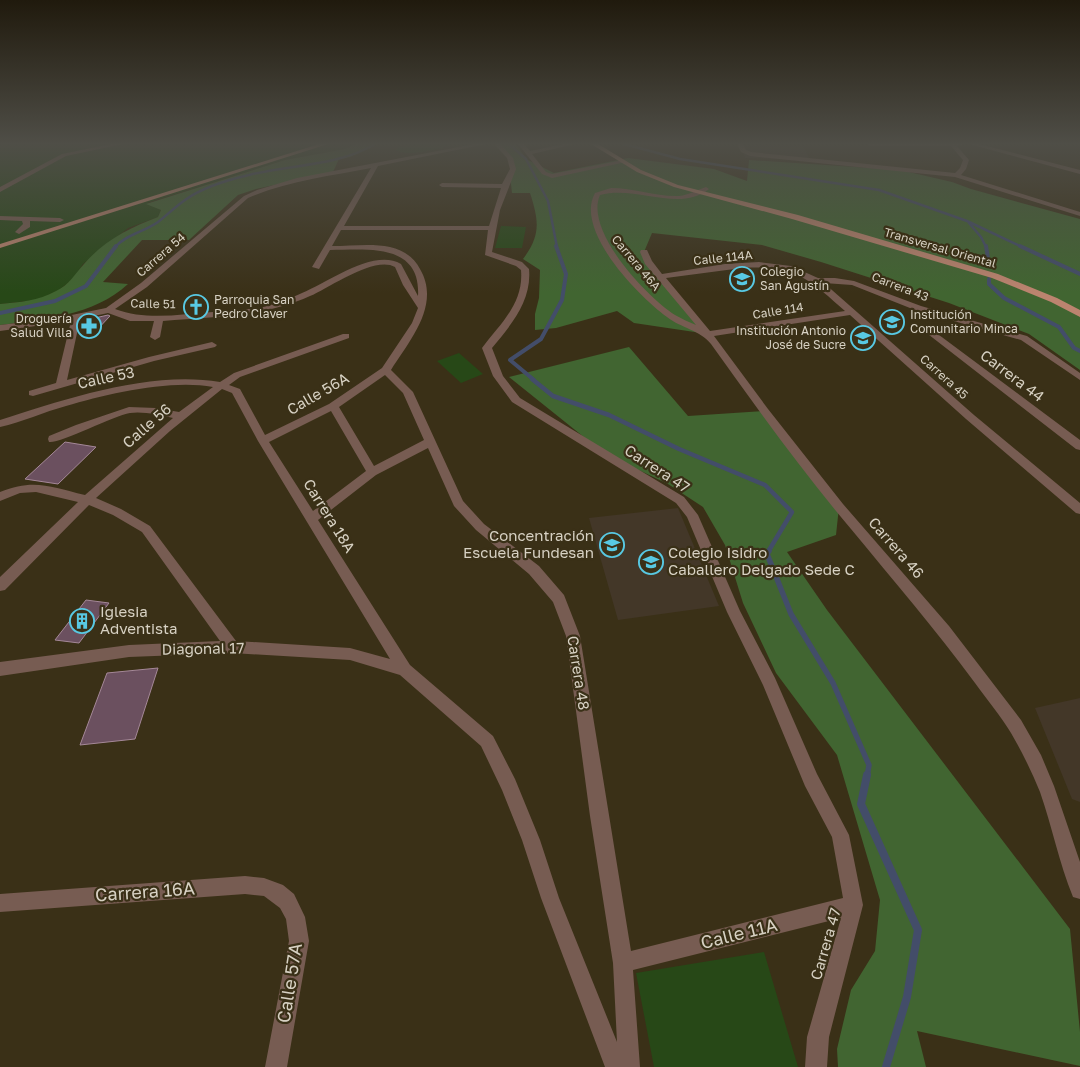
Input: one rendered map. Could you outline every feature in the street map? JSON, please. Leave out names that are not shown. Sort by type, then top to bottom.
[{"type":"main road","points":[[0,238],[146,194]]},
{"type":"main road","points":[[0,246],[166,194]]},
{"type":"main road","name":"Transversal Oriental","points":[[713,194],[996,276],[1030,289],[1080,314]]},
{"type":"main road","name":"Transversal Oriental","points":[[715,194],[803,214],[1007,273],[1043,287],[1080,305]]},
{"type":"street","name":"Carrera 54","points":[[109,310],[144,285],[246,197],[254,194]]},
{"type":"street","points":[[316,267],[359,194]]},
{"type":"street","name":"Carrera 47","points":[[502,194],[491,228],[488,253],[520,264],[525,269],[527,276],[520,304],[487,348],[495,372],[502,384],[516,400],[680,500],[692,515],[734,612],[770,683],[811,780],[840,835],[854,905],[818,1037],[816,1067]]},
{"type":"street","name":"Carrera 46A","points":[[598,194],[593,203],[598,218],[598,232],[602,242],[613,256],[651,299],[672,317],[708,334]]},
{"type":"street","name":"Carrera 46A","points":[[649,194],[679,199],[690,198],[698,194]]},
{"type":"street","points":[[1016,194],[1080,214]]},
{"type":"street","points":[[0,218],[60,220]]},
{"type":"street","points":[[19,232],[27,225],[24,219]]},
{"type":"street","points":[[339,228],[491,228]]},
{"type":"street","points":[[328,248],[381,248],[404,255],[415,266],[420,275],[423,285],[422,308],[416,323],[386,370]]},
{"type":"street","name":"Carrera 46","points":[[644,252],[648,262],[708,334],[764,411],[839,507],[944,630],[1015,725],[1035,761],[1048,792],[1080,890]]},
{"type":"street","name":"Calle 51","points":[[0,328],[76,317],[109,310],[130,318],[158,319],[260,310],[306,295],[359,268],[384,262],[393,263],[398,266],[407,285],[422,308]]},
{"type":"street","name":"Calle 114A","points":[[660,277],[739,266],[771,265],[789,268]]},
{"type":"street","name":"Carrera 45","points":[[789,268],[817,281],[970,417],[1080,510]]},
{"type":"street","name":"Carrera 43","points":[[817,281],[835,280],[854,283],[918,308],[1024,338],[1080,377]]},
{"type":"street","name":"Calle 114","points":[[708,334],[853,312]]},
{"type":"street","points":[[61,385],[76,317]]},
{"type":"street","points":[[155,337],[158,319]]},
{"type":"street","name":"Carrera 44","points":[[927,329],[951,350],[1080,446]]},
{"type":"street","name":"Calle 56","points":[[0,586],[86,499],[180,416],[221,385],[237,375],[346,336]]},
{"type":"street","points":[[33,393],[152,359],[212,345]]},
{"type":"street","name":"Calle 56A","points":[[263,441],[333,406],[386,370]]},
{"type":"street","name":"Carrera 48","points":[[386,370],[408,392],[458,502],[480,527],[541,578],[560,599],[574,636],[598,816],[622,963],[630,1067]]},
{"type":"street","name":"Calle 53","points":[[0,424],[64,403],[140,386],[178,382],[204,382],[221,385]]},
{"type":"street","name":"Carrera 18A","points":[[221,385],[236,391],[263,441],[405,670]]},
{"type":"street","points":[[333,406],[372,472]]},
{"type":"street","points":[[52,439],[129,410],[156,411],[180,416]]},
{"type":"street","points":[[311,519],[372,472],[430,442]]},
{"type":"street","points":[[0,496],[19,489],[36,488],[86,499],[117,512],[146,529],[232,647]]},
{"type":"street","name":"Diagonal 17","points":[[0,669],[129,651],[232,647],[350,654],[405,670]]},
{"type":"street","points":[[405,670],[487,741],[509,785],[531,840],[550,898],[616,1067]]},
{"type":"street","name":"Carrera 16A","points":[[0,903],[245,885],[264,887],[276,892],[286,901]]},
{"type":"street","name":"Calle 57A","points":[[276,1067],[299,942],[295,918],[286,901]]},
{"type":"street","name":"Calle 11A","points":[[622,963],[854,905]]},
{"type":"shaded area","name":"Colegio Isidro Caballero Delgado Sede C","points":[[678,508],[719,606],[618,620],[589,518]]},
{"type":"shaded area","points":[[1080,698],[1080,802],[1072,799],[1035,708]]},
{"type":"green space","points":[[0,194],[177,194],[147,203],[161,210],[158,217],[128,228],[83,264],[74,278],[59,290],[37,300],[0,304]]},
{"type":"green space","points":[[178,194],[242,194],[189,240],[142,240],[103,282],[128,284],[100,303],[51,318],[0,325],[0,304],[36,299],[61,289],[109,241],[127,230],[158,217],[161,210],[146,204]]},
{"type":"green space","points":[[530,194],[988,194],[1080,219],[1080,370],[1029,334],[949,303],[821,262],[762,245],[652,233],[644,252],[708,334],[634,323],[617,311],[556,328],[535,330],[540,270],[523,259],[533,242],[537,228]]},
{"type":"green space","points":[[501,226],[526,227],[522,248],[495,248]]},
{"type":"green space","points":[[629,347],[688,416],[764,411],[839,507],[836,535],[787,552],[827,610],[1070,929],[1080,1032],[1080,1066],[917,1031],[926,1067],[838,1067],[837,1049],[851,990],[875,951],[880,900],[837,755],[776,673],[743,603],[725,545],[703,507],[668,484],[605,454],[509,377]]},
{"type":"green space","points":[[459,353],[483,374],[461,383],[437,361]]},
{"type":"green space","points":[[764,952],[798,1067],[654,1067],[636,973]]},
{"type":"building","name":"Droguería Salud Villa","points":[[110,316],[94,333],[79,332],[82,321]]},
{"type":"building","points":[[65,442],[96,447],[58,484],[25,479]]},
{"type":"building","name":"Iglesia Adventista","points":[[86,600],[109,603],[79,643],[55,640]]},
{"type":"building","points":[[158,668],[135,739],[80,745],[107,673]]},
{"type":"waterway","points":[[116,246],[125,239],[158,222],[195,194]]},
{"type":"waterway","points":[[544,194],[548,201],[557,247]]},
{"type":"waterway","points":[[890,194],[967,221],[1022,247]]},
{"type":"waterway","points":[[969,223],[981,237],[986,247]]},
{"type":"waterway","points":[[0,313],[55,301],[86,286],[116,246]]},
{"type":"waterway","points":[[534,380],[510,360],[541,339],[562,300],[566,274],[556,246]]},
{"type":"waterway","points":[[986,246],[989,264]]},
{"type":"waterway","points":[[1020,246],[1080,274]]},
{"type":"waterway","points":[[989,279],[989,284],[1004,298],[1059,327],[1074,348],[1080,351]]},
{"type":"waterway","points":[[532,379],[553,396],[609,415],[679,449],[765,485],[792,512],[768,552]]},
{"type":"waterway","points":[[769,551],[767,554],[791,614],[833,683],[869,765],[867,777]]},
{"type":"waterway","points":[[867,775],[861,804],[918,930],[907,997],[886,1067]]},
{"type":"place","name":"Colegio San Agustín","points":[[742,279]]},
{"type":"place","name":"Parroquia San Pedro Claver","points":[[196,307]]},
{"type":"place","name":"Institución Comunitario Minca","points":[[892,322]]},
{"type":"place","name":"Droguería Salud Villa","points":[[89,326]]},
{"type":"place","name":"Institución Antonio José de Sucre","points":[[863,338]]},
{"type":"place","name":"Concentración Escuela Fundesan","points":[[612,545]]},
{"type":"place","name":"Colegio Isidro Caballero Delgado Sede C","points":[[651,562]]},
{"type":"place","name":"Iglesia Adventista","points":[[82,621]]}]
